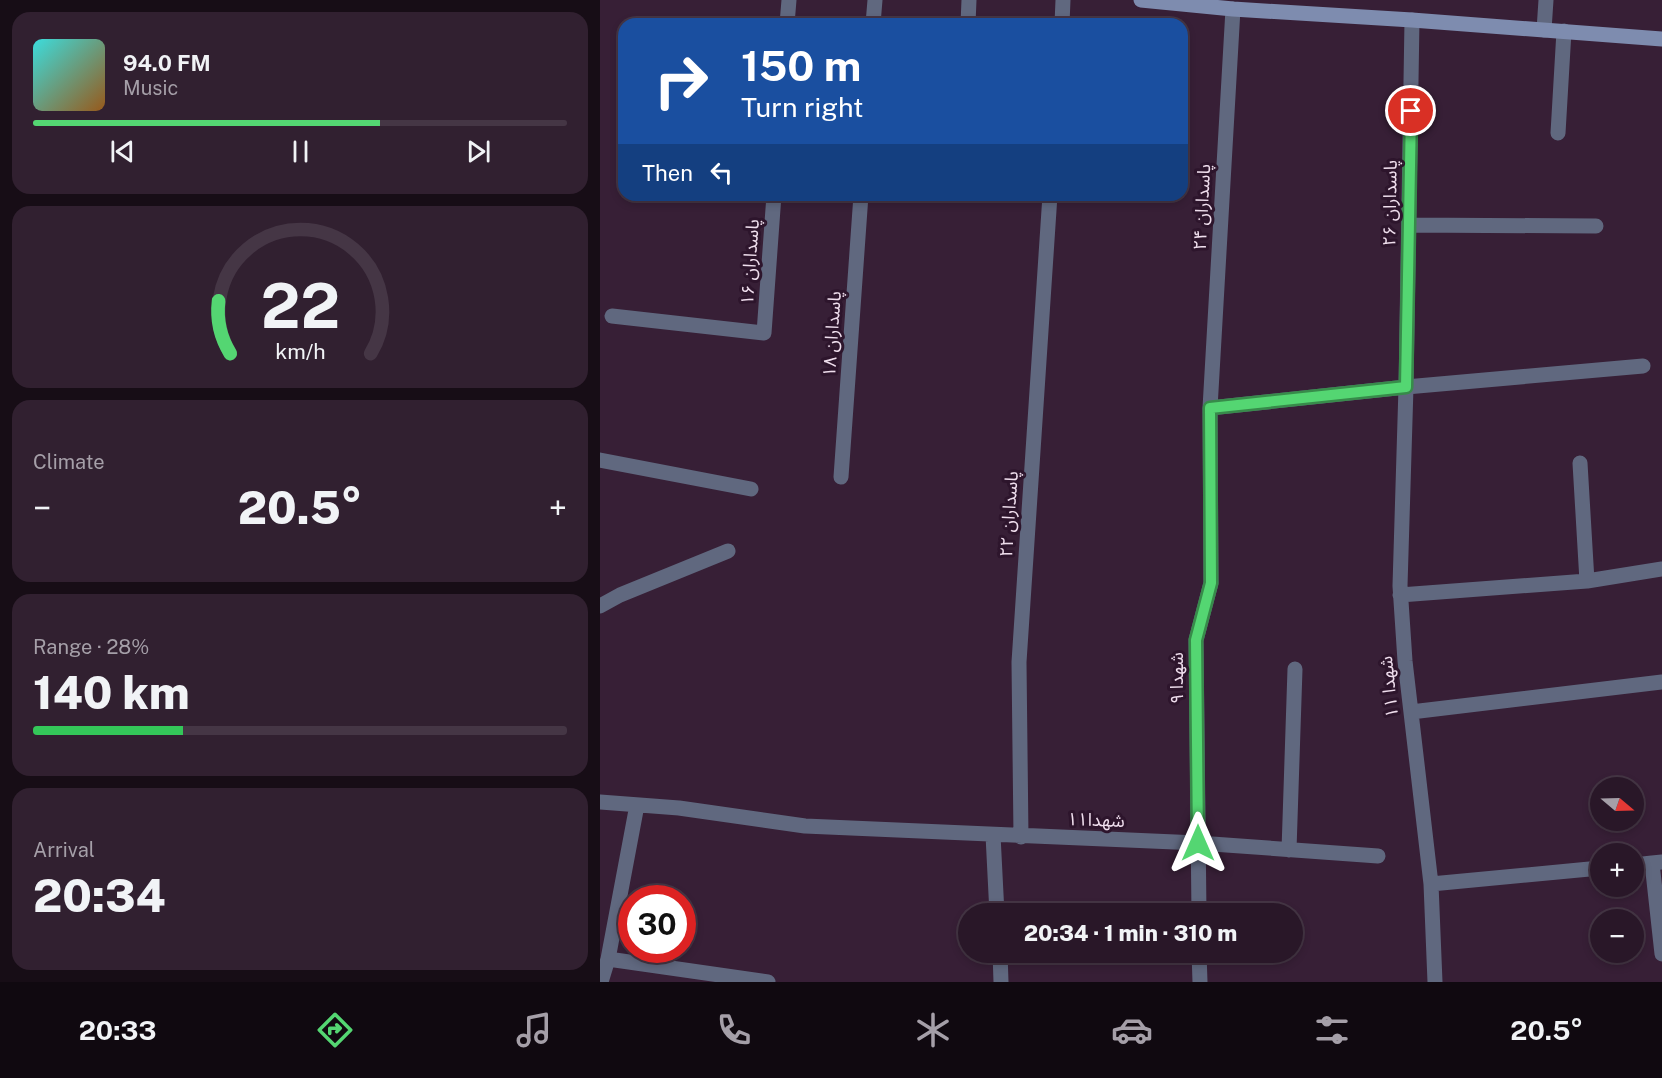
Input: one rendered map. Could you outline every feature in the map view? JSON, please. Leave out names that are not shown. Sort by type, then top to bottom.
[{"type":"street","points":[[788,18],[789,0]]},
{"type":"street","points":[[873,18],[874,0]]},
{"type":"street","points":[[968,18],[969,0]]},
{"type":"street","points":[[1062,18],[1063,0]]},
{"type":"street","points":[[1141,0],[1233,9],[1261,5],[1412,20],[1662,39]]},
{"type":"street","points":[[1544,30],[1546,0]]},
{"type":"street","name":"پاسداران ۲۴","points":[[1210,408],[1233,9]]},
{"type":"street","name":"پاسداران ۲۶","points":[[1406,387],[1412,20]]},
{"type":"street","points":[[1558,133],[1564,32]]},
{"type":"street","name":"پاسداران ۱۶","points":[[612,316],[764,333],[774,201]]},
{"type":"street","name":"پاسداران ۱۸","points":[[841,477],[861,201]]},
{"type":"street","name":"پاسداران ۲۲","points":[[1021,837],[1018,662],[1050,201]]},
{"type":"street","points":[[1409,225],[1596,226]]},
{"type":"street","points":[[1210,408],[1406,387],[1643,366]]},
{"type":"street","name":"شهدا ۱۱","points":[[1406,387],[1400,595],[1405,661],[1431,884],[1436,982]]},
{"type":"street","name":"شهدا ۹","points":[[1199,903],[1196,640],[1211,583],[1210,408]]},
{"type":"street","points":[[600,460],[752,489]]},
{"type":"street","points":[[1580,463],[1587,580]]},
{"type":"street","points":[[600,606],[620,595],[728,551]]},
{"type":"street","points":[[1400,595],[1587,580],[1662,569]]},
{"type":"street","points":[[1289,850],[1295,669]]},
{"type":"street","points":[[1411,712],[1662,682]]},
{"type":"street","name":"شهدا۱۱","points":[[600,802],[679,808],[806,826],[1198,843],[1378,856]]},
{"type":"street","points":[[601,982],[608,959],[638,805]]},
{"type":"street","points":[[993,835],[996,903]]},
{"type":"street","points":[[1657,862],[1662,954]]},
{"type":"street","points":[[1431,884],[1590,869]]},
{"type":"street","points":[[608,959],[768,982]]},
{"type":"street","points":[[1001,963],[1002,982]]},
{"type":"street","points":[[1199,963],[1200,982]]},
{"type":"route","points":[[1198,843],[1196,640],[1211,583],[1210,408],[1406,387],[1411,111]]}]
